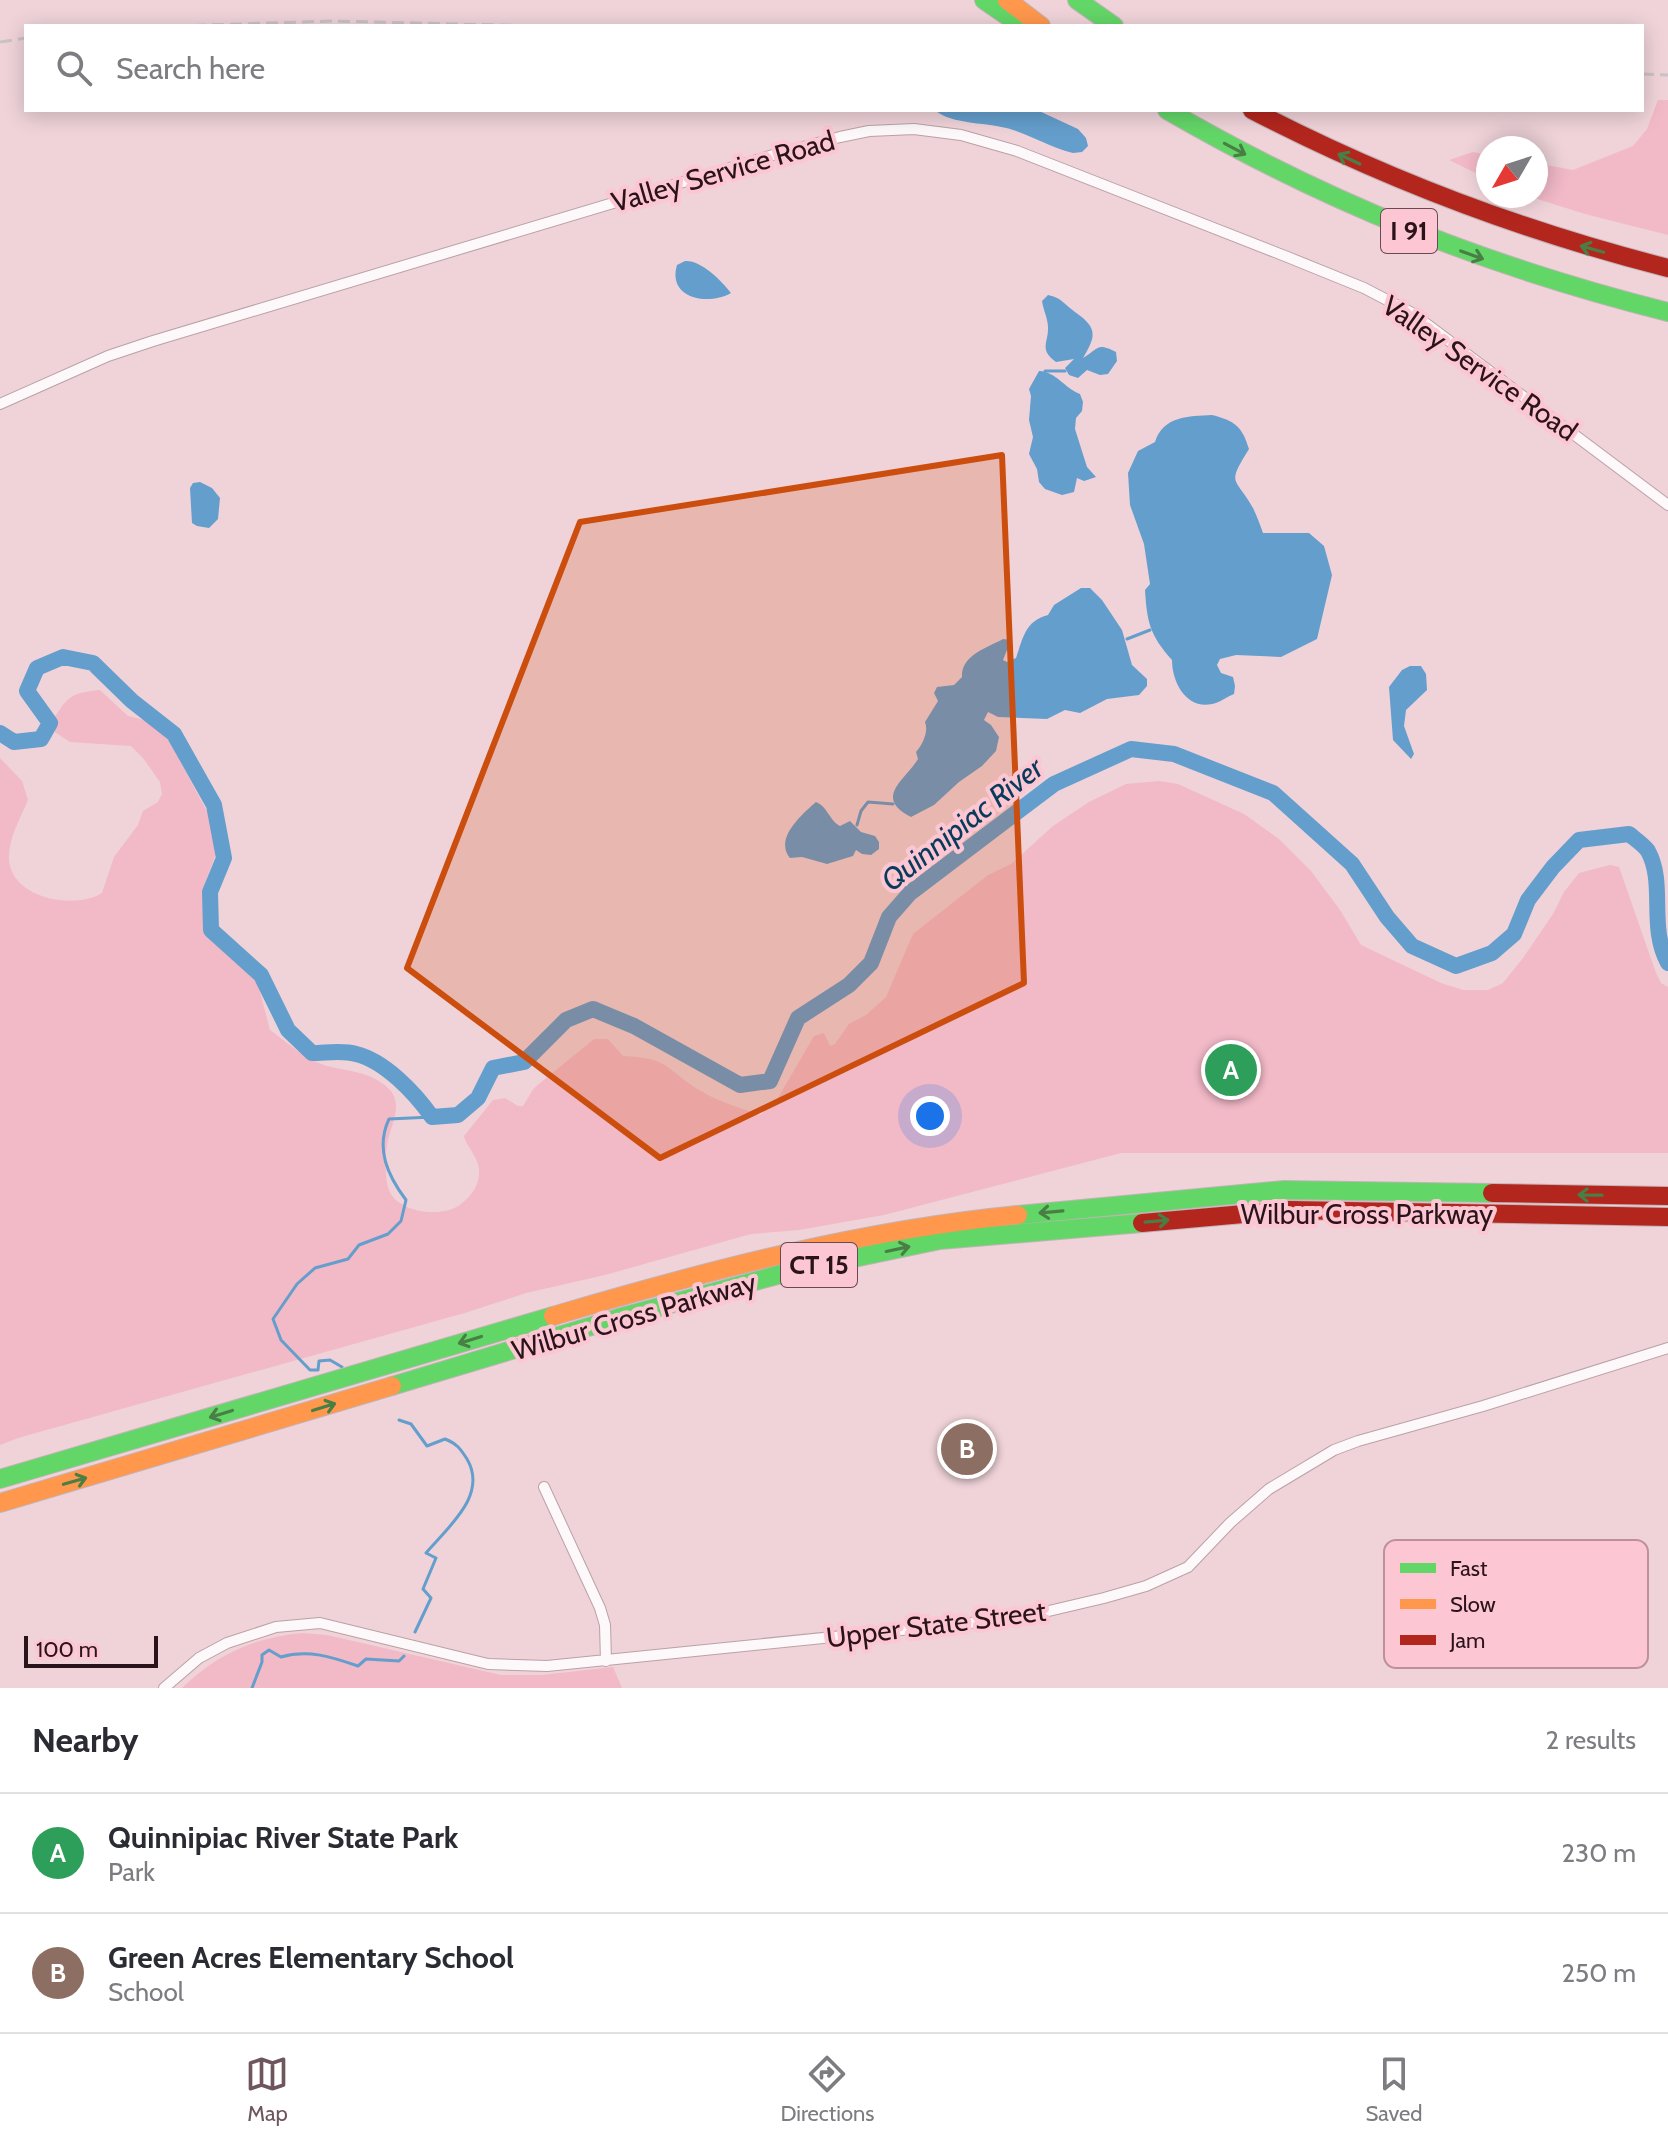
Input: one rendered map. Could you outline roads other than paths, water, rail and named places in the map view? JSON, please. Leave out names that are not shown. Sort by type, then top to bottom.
[{"type":"highway","points":[[984,0],[1027,23]]},
{"type":"highway","points":[[1007,0],[1027,23]]},
{"type":"highway","points":[[1077,0],[1112,24]]},
{"type":"highway","name":"I 91","points":[[1171,112],[1287,176],[1399,227],[1518,271],[1668,312]]},
{"type":"highway","name":"I 91","points":[[1256,112],[1346,158],[1456,204],[1572,243],[1668,268]]},
{"type":"highway","name":"Wilbur Cross Parkway","points":[[0,1479],[603,1301],[781,1255],[942,1222],[1284,1190],[1668,1196]]},
{"type":"highway","name":"Wilbur Cross Parkway","points":[[0,1503],[618,1318],[796,1270],[940,1240],[1290,1210],[1668,1217]]},
{"type":"street","name":"Valley Service Road","points":[[0,404],[108,356],[183,332],[825,140],[869,131],[914,129],[968,136],[1017,151],[1394,302],[1668,505]]},
{"type":"street","name":"Upper State Street","points":[[164,1688],[199,1658],[227,1643],[276,1627],[320,1623],[488,1664],[547,1666],[980,1622],[1083,1604],[1132,1590],[1188,1567],[1230,1523],[1269,1489],[1334,1450],[1668,1348]]},
{"type":"street","points":[[544,1487],[600,1608],[605,1625],[606,1661]]},
{"type":"water","points":[[938,112],[1041,112],[1078,129],[1088,146],[1082,152],[1073,153],[1004,127],[960,121]]},
{"type":"water","points":[[685,261],[704,267],[731,293],[701,299],[684,292],[678,286],[676,276],[677,265]]},
{"type":"water","points":[[1048,295],[1063,302],[1091,328],[1092,338],[1083,358],[1101,347],[1116,352],[1117,361],[1108,374],[1100,375],[1087,370],[1078,378],[1069,375],[1065,368],[1074,359],[1056,362],[1047,353],[1048,324],[1042,301]]},
{"type":"water","points":[[1039,371],[1051,374],[1080,394],[1083,402],[1075,429],[1087,467],[1096,477],[1084,481],[1077,478],[1074,492],[1062,495],[1045,489],[1039,482],[1037,469],[1029,454],[1033,437],[1029,420],[1029,389]]},
{"type":"water","points":[[1212,415],[1236,426],[1246,441],[1249,449],[1235,475],[1263,533],[1309,533],[1324,546],[1332,575],[1317,639],[1281,657],[1236,655],[1220,659],[1217,665],[1221,673],[1233,677],[1234,694],[1206,705],[1190,700],[1179,687],[1172,660],[1151,628],[1145,590],[1150,584],[1144,544],[1130,505],[1128,473],[1138,451],[1155,442],[1170,422]]},
{"type":"water","points":[[200,482],[212,488],[220,498],[218,519],[209,528],[192,523],[190,488],[193,483]]},
{"type":"water","points":[[1081,588],[1090,588],[1102,600],[1122,630],[1132,665],[1147,679],[1147,686],[1139,695],[1107,699],[1080,713],[1065,710],[1047,719],[998,717],[988,712],[984,720],[999,737],[996,751],[934,805],[911,817],[900,810],[894,803],[895,789],[918,759],[916,752],[923,742],[925,722],[938,701],[934,693],[937,687],[954,685],[962,677],[970,658],[1003,639],[1011,640],[1003,660],[1007,662],[1016,658],[1023,637],[1034,621],[1048,615],[1054,605]]},
{"type":"water","points":[[1421,666],[1426,674],[1427,690],[1406,710],[1404,726],[1414,754],[1411,759],[1393,740],[1389,687],[1402,670]]},
{"type":"water","points":[[816,802],[840,826],[850,821],[861,832],[875,836],[879,849],[871,855],[856,850],[853,856],[827,864],[802,857],[790,858],[786,851],[787,835]]},
{"type":"waterway","points":[[1045,371],[1065,371]]},
{"type":"waterway","points":[[1127,639],[1150,630]]},
{"type":"waterway","name":"Quinnipiac River","points":[[0,733],[14,742],[41,739],[50,723],[27,691],[37,668],[63,657],[93,663],[132,701],[174,734],[214,805],[224,858],[210,892],[211,930],[261,975],[288,1030],[312,1053],[351,1053],[378,1063],[408,1088],[432,1117],[458,1115],[478,1098],[493,1068],[524,1062],[566,1020],[593,1009],[634,1026],[740,1085],[770,1081],[798,1018],[849,985],[871,963],[889,917],[910,893],[1054,784],[1131,749],[1174,754],[1273,793],[1352,864],[1387,917],[1412,946],[1456,966],[1492,953],[1514,934],[1528,900],[1579,840],[1629,834],[1648,851],[1653,864],[1659,935],[1668,963]]},
{"type":"waterway","points":[[857,825],[861,811],[868,802],[893,804]]},
{"type":"waterway","points":[[342,1367],[330,1360],[319,1361],[318,1370],[310,1370],[281,1340],[273,1319],[297,1284],[315,1268],[348,1259],[359,1245],[388,1234],[401,1221],[406,1200],[389,1172],[383,1151],[385,1130],[389,1119],[432,1117]]},
{"type":"waterway","points":[[399,1420],[411,1424],[427,1446],[445,1439],[460,1449],[472,1472],[473,1485],[455,1521],[426,1553],[436,1558],[423,1589],[431,1598],[415,1632]]},
{"type":"waterway","points":[[252,1688],[262,1655],[269,1650],[281,1657],[310,1654],[358,1666],[366,1659],[399,1661],[404,1656]]},
{"type":"railway","points":[[238,24],[332,21],[458,24]]},
{"type":"railway","points":[[0,42],[24,38]]},
{"type":"railway","points":[[1644,74],[1668,75]]},
{"type":"place","name":"Quinnipiac River State Park","points":[[1231,1070]]},
{"type":"place","name":"Green Acres Elementary School","points":[[967,1449]]}]
